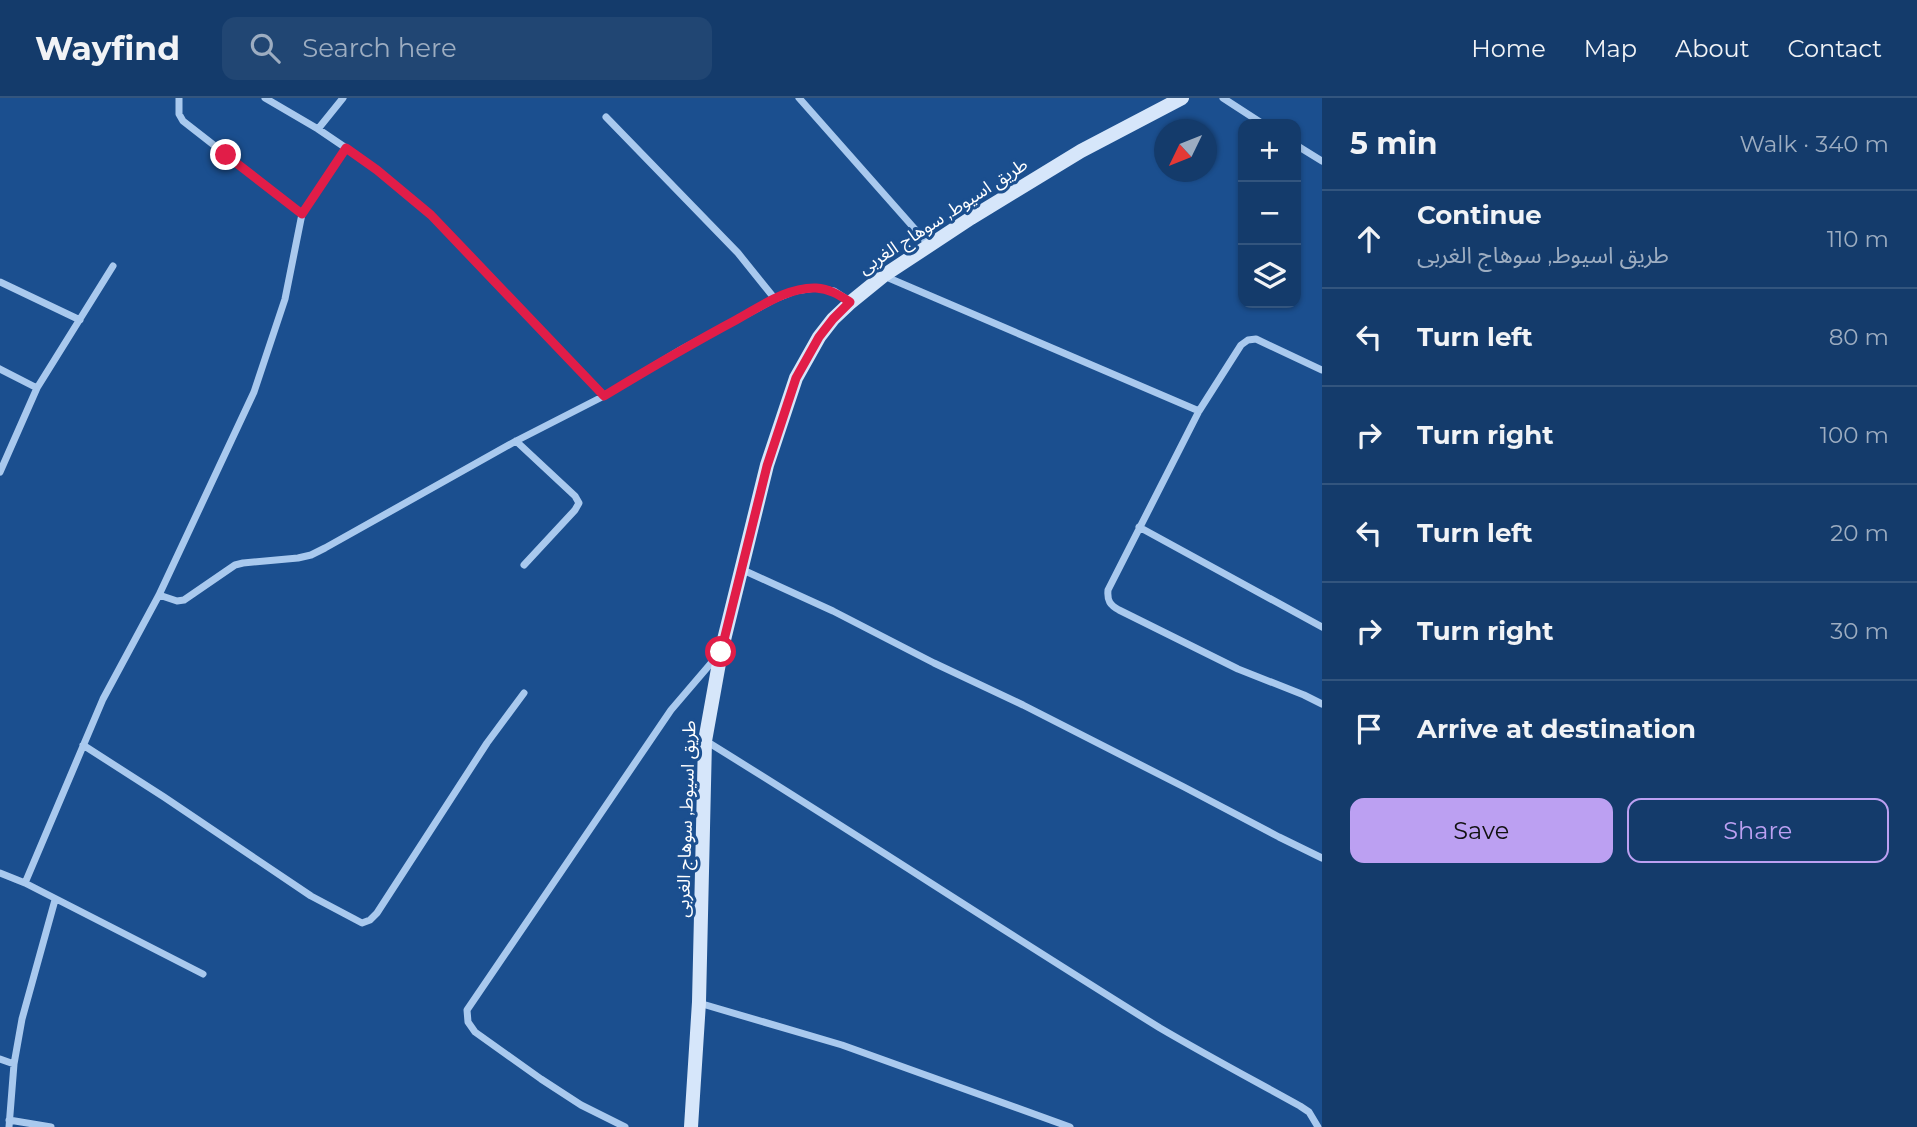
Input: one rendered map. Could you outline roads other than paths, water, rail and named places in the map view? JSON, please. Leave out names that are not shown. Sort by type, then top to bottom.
[{"type":"main road","name":"طريق اسيوط, سوهاج الغربى","points":[[691,1127],[699,1002],[705,741],[721,652],[767,466],[796,378],[819,337],[833,319],[883,276],[1081,151],[1182,98]]},
{"type":"street","points":[[179,98],[179,114],[183,121],[302,214]]},
{"type":"street","points":[[265,98],[346,148],[431,215],[604,396]]},
{"type":"street","points":[[318,129],[343,98]]},
{"type":"street","points":[[799,98],[929,245]]},
{"type":"street","points":[[1223,98],[1255,119]]},
{"type":"street","points":[[606,117],[738,253],[775,299]]},
{"type":"street","points":[[25,884],[103,699],[159,595],[254,392],[285,299],[302,214],[346,148]]},
{"type":"street","points":[[1301,148],[1322,161]]},
{"type":"street","points":[[0,472],[37,388],[113,266]]},
{"type":"street","points":[[883,276],[1199,411]]},
{"type":"street","points":[[0,282],[80,320]]},
{"type":"street","points":[[159,595],[172,600],[184,600],[235,565],[311,555],[516,441],[604,396],[682,349],[775,299],[795,291],[815,288],[834,291],[850,302]]},
{"type":"street","points":[[1322,370],[1256,339],[1241,345],[1199,411],[1108,590],[1107,599],[1111,605],[1238,669],[1322,704]]},
{"type":"street","points":[[0,369],[37,388]]},
{"type":"street","points":[[516,441],[575,496],[579,503],[524,565]]},
{"type":"street","points":[[1139,527],[1322,627]]},
{"type":"street","points":[[743,570],[833,611],[1023,705],[1322,858]]},
{"type":"street","points":[[625,1127],[581,1105],[475,1032],[468,1022],[467,1010],[671,710],[721,652]]},
{"type":"street","points":[[83,745],[311,896],[362,923],[377,913],[487,743],[524,693]]},
{"type":"street","points":[[705,741],[1163,1029],[1300,1106],[1309,1112],[1318,1127]]},
{"type":"street","points":[[0,873],[203,974]]},
{"type":"street","points":[[51,1127],[9,1123],[14,1064],[22,1019],[55,900]]},
{"type":"street","points":[[699,1002],[842,1045],[1070,1127]]},
{"type":"street","points":[[0,1059],[14,1064]]}]
